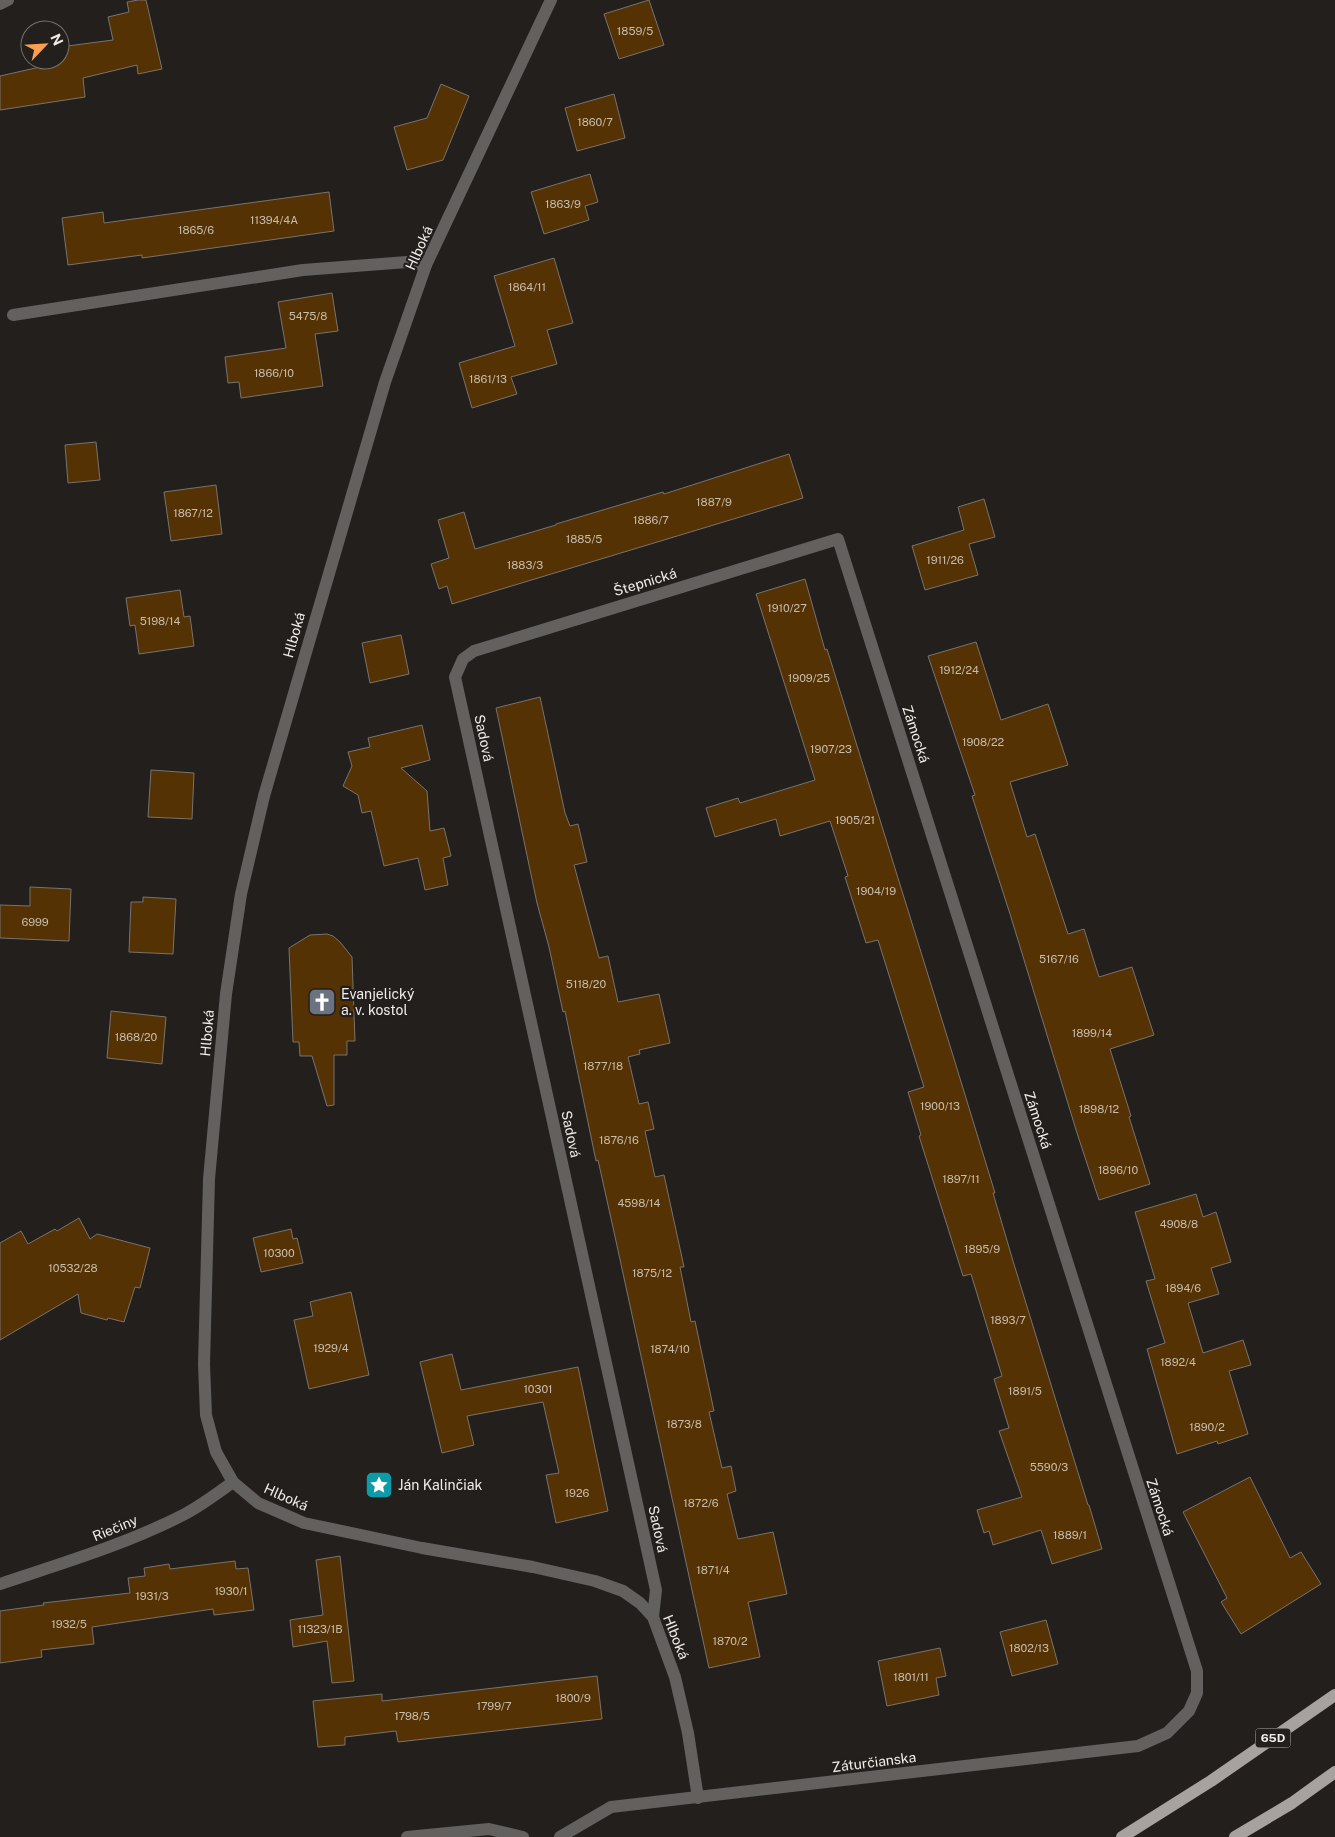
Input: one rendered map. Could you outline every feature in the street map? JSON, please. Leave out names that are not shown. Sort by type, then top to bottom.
[{"type":"main road","name":"65D","points":[[1122,1837],[1211,1781],[1335,1695]]},
{"type":"main road","points":[[1235,1837],[1292,1803],[1335,1772]]},
{"type":"street","name":"Hlboká","points":[[551,0],[426,266],[385,382],[312,626],[264,796],[241,894],[226,994],[209,1178],[204,1364],[206,1415],[216,1452],[233,1482],[258,1503],[304,1522],[422,1548],[533,1567],[596,1581],[623,1591],[640,1603],[653,1617],[675,1677],[688,1733],[698,1798]]},
{"type":"street","points":[[13,315],[303,270],[407,262],[426,266]]},
{"type":"street","name":"Štepnická","points":[[463,659],[474,651],[838,538]]},
{"type":"street","name":"Zámocká","points":[[838,538],[1197,1671],[1197,1693],[1188,1711]]},
{"type":"street","name":"Sadová","points":[[463,659],[455,676],[656,1590],[653,1617]]},
{"type":"street","name":"Riečiny","points":[[0,1584],[89,1555],[154,1529],[187,1513],[233,1482]]},
{"type":"street","name":"Záturčianska","points":[[560,1837],[611,1807],[1138,1746],[1167,1733],[1188,1711]]},
{"type":"street","points":[[407,1837],[489,1829],[523,1837]]},
{"type":"building","points":[[146,0],[162,69],[138,74],[137,65],[83,78],[85,97],[0,110],[0,76],[27,70],[70,70],[70,46],[113,40],[108,17],[129,12],[127,2]]},
{"type":"building","points":[[649,0],[664,45],[619,59],[604,14]]},
{"type":"building","points":[[441,84],[469,96],[443,160],[407,170],[394,127],[427,118]]},
{"type":"building","points":[[614,94],[625,138],[577,151],[565,108]]},
{"type":"building","points":[[590,174],[598,202],[585,206],[589,220],[544,234],[531,192]]},
{"type":"building","points":[[329,192],[334,231],[142,258],[142,255],[68,265],[62,218],[103,212],[104,223]]},
{"type":"building","points":[[554,258],[573,323],[547,330],[557,364],[511,377],[517,394],[472,408],[459,363],[515,346],[494,276]]},
{"type":"building","points":[[332,293],[338,331],[315,334],[323,386],[241,398],[239,382],[228,383],[225,357],[286,348],[278,302]]},
{"type":"building","points":[[96,442],[100,480],[68,483],[65,445]]},
{"type":"building","points":[[789,454],[803,498],[452,604],[447,586],[439,589],[431,564],[449,558],[438,520],[464,512],[475,549],[663,492],[664,494]]},
{"type":"building","points":[[216,485],[222,534],[171,541],[164,492]]},
{"type":"building","points":[[984,499],[995,537],[969,544],[978,575],[925,590],[912,546],[964,530],[958,507]]},
{"type":"building","points":[[805,579],[825,650],[827,649],[951,1049],[995,1193],[993,1193],[1013,1261],[1102,1549],[1052,1564],[1041,1530],[993,1545],[989,1531],[984,1533],[977,1510],[1022,1497],[999,1431],[1009,1428],[994,1379],[1002,1376],[971,1274],[963,1276],[919,1136],[921,1135],[908,1092],[924,1087],[878,940],[866,943],[845,877],[848,876],[830,821],[780,836],[776,819],[715,837],[706,808],[738,798],[740,803],[815,780],[756,594]]},
{"type":"building","points":[[180,590],[184,617],[190,616],[194,646],[139,654],[135,625],[130,626],[126,598]]},
{"type":"building","points":[[401,635],[409,674],[370,683],[362,643]]},
{"type":"building","points":[[976,642],[1001,720],[1048,704],[1068,765],[1010,782],[1027,837],[1035,834],[1068,934],[1084,929],[1099,977],[1132,967],[1154,1035],[1110,1049],[1150,1184],[1099,1200],[972,796],[975,795],[928,656]]},
{"type":"building","points":[[540,697],[565,813],[570,826],[578,824],[587,862],[574,865],[599,958],[608,956],[618,1002],[659,994],[670,1043],[639,1050],[640,1054],[628,1057],[639,1104],[648,1102],[654,1129],[645,1131],[655,1177],[664,1175],[684,1267],[680,1267],[691,1322],[695,1321],[714,1411],[709,1412],[722,1468],[731,1466],[736,1491],[727,1494],[738,1539],[773,1532],[787,1594],[748,1602],[760,1657],[709,1668],[598,1160],[596,1161],[565,1011],[563,1012],[537,903],[496,708]]},
{"type":"building","points":[[422,725],[430,760],[401,768],[427,791],[430,831],[444,828],[451,856],[443,858],[448,885],[425,890],[418,858],[384,866],[371,811],[362,813],[358,795],[343,786],[352,766],[348,752],[370,747],[368,738]]},
{"type":"building","points":[[151,770],[194,773],[192,819],[148,817]]},
{"type":"building","points":[[30,887],[71,889],[69,941],[0,938],[0,905],[30,906]]},
{"type":"building","points":[[143,897],[176,899],[173,954],[129,952],[131,902],[143,902]]},
{"type":"building","name":"Evanjelický a. v. kostol","points":[[327,934],[340,942],[352,957],[355,1041],[347,1041],[347,1055],[334,1055],[334,1105],[327,1106],[312,1056],[300,1056],[299,1042],[293,1042],[289,948],[310,935]]},
{"type":"building","points":[[111,1011],[166,1017],[162,1064],[107,1058]]},
{"type":"building","points":[[1196,1194],[1203,1217],[1216,1212],[1231,1262],[1211,1268],[1219,1294],[1188,1303],[1203,1353],[1243,1340],[1251,1365],[1229,1371],[1248,1434],[1218,1444],[1217,1441],[1177,1454],[1147,1349],[1165,1343],[1146,1281],[1155,1279],[1135,1212]]},
{"type":"building","points":[[79,1218],[90,1239],[97,1234],[150,1248],[140,1288],[135,1287],[124,1322],[108,1318],[107,1320],[81,1313],[78,1294],[0,1340],[0,1243],[21,1231],[28,1244],[55,1229],[57,1231]]},
{"type":"building","points":[[291,1229],[293,1239],[297,1238],[303,1263],[261,1272],[253,1238]]},
{"type":"building","points":[[351,1292],[369,1375],[309,1389],[294,1320],[313,1316],[310,1302]]},
{"type":"building","points":[[452,1354],[461,1390],[578,1367],[608,1511],[556,1523],[546,1475],[559,1473],[543,1402],[467,1416],[474,1445],[442,1453],[420,1362]]},
{"type":"building","points":[[1250,1477],[1290,1558],[1301,1552],[1321,1584],[1241,1634],[1221,1602],[1227,1598],[1183,1512]]},
{"type":"building","points":[[340,1556],[354,1681],[332,1683],[327,1641],[293,1647],[290,1620],[323,1615],[316,1560]]},
{"type":"building","points":[[235,1561],[236,1569],[248,1568],[254,1610],[214,1615],[213,1609],[92,1627],[94,1644],[41,1650],[42,1657],[0,1663],[0,1611],[44,1605],[43,1603],[130,1593],[128,1578],[145,1576],[144,1568],[169,1564],[170,1569]]},
{"type":"building","points":[[1046,1620],[1058,1664],[1012,1676],[1000,1632]]},
{"type":"building","points":[[940,1648],[946,1676],[936,1678],[939,1695],[887,1706],[878,1661]]},
{"type":"building","points":[[597,1676],[602,1719],[398,1742],[396,1731],[345,1737],[345,1745],[318,1747],[313,1701],[382,1694],[382,1701]]},
{"type":"place","name":"Evanjelický a. v. kostol","points":[[322,1002]]},
{"type":"place","name":"Ján Kalinčiak","points":[[379,1485]]}]
